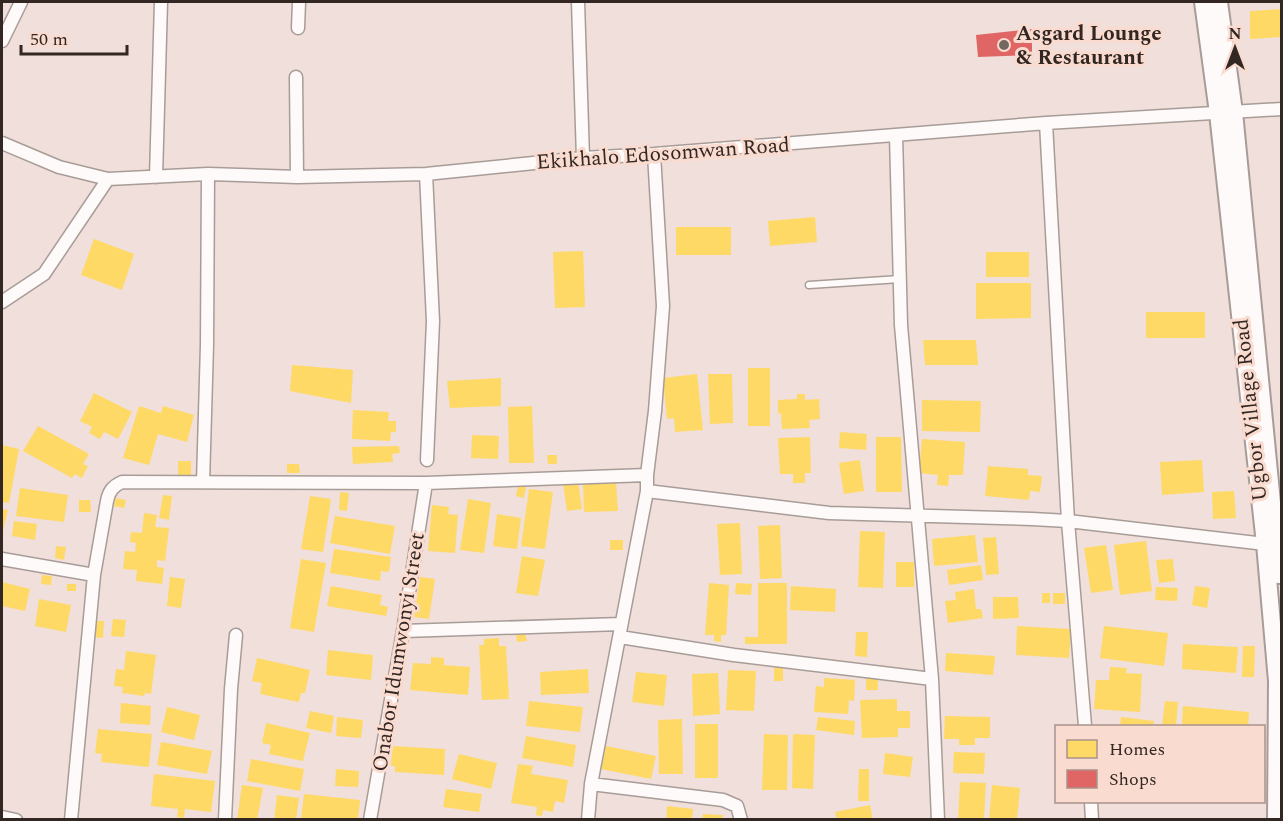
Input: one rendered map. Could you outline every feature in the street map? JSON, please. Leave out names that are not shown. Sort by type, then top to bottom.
[{"type":"street","points":[[2,41],[21,2]]},
{"type":"street","points":[[156,177],[161,2]]},
{"type":"street","points":[[298,27],[299,2]]},
{"type":"street","points":[[578,2],[583,158]]},
{"type":"street","name":"Ugbor Village Road","points":[[1203,2],[1226,113]]},
{"type":"street","name":"Ugbor Village Road","points":[[1219,2],[1226,113],[1274,560],[1277,681],[1276,819]]},
{"type":"street","points":[[296,77],[297,177]]},
{"type":"street","name":"Ekikhalo Edosomwan Road","points":[[2,143],[59,166],[108,179],[208,174],[297,177],[426,174],[583,158],[1046,123],[1281,109]]},
{"type":"street","points":[[1046,123],[1068,521],[1084,725]]},
{"type":"street","points":[[896,135],[901,325],[932,679],[938,819]]},
{"type":"street","points":[[588,819],[591,784],[647,491],[655,411],[663,306],[654,154]]},
{"type":"street","points":[[203,482],[208,174]]},
{"type":"street","points":[[426,174],[433,321],[427,460]]},
{"type":"street","points":[[2,302],[44,274],[108,179]]},
{"type":"street","points":[[71,819],[94,575],[107,501],[114,486],[122,482],[426,483],[647,475]]},
{"type":"street","name":"Onabor Idumwonyi Street","points":[[370,819],[403,632],[426,483]]},
{"type":"street","points":[[647,491],[829,513],[1068,521],[1274,560]]},
{"type":"street","points":[[2,560],[94,575]]},
{"type":"street","points":[[403,632],[620,631],[734,655],[932,679]]},
{"type":"street","points":[[225,819],[236,634]]},
{"type":"street","points":[[591,784],[723,800],[737,806],[741,819]]},
{"type":"street","points":[[1090,803],[1092,819]]},
{"type":"street","points":[[2,817],[16,819]]},
{"type":"lane","points":[[809,285],[900,279]]},
{"type":"building: Homes","points":[[1282,9],[1282,37],[1250,39],[1250,11]]},
{"type":"building: Homes","points":[[815,217],[817,242],[770,246],[768,221]]},
{"type":"building: Homes","points":[[676,227],[731,227],[731,255],[676,255]]},
{"type":"building: Homes","points":[[94,239],[134,254],[122,290],[81,275]]},
{"type":"building: Homes","points":[[583,251],[585,307],[555,308],[553,252]]},
{"type":"building: Homes","points":[[986,252],[1029,252],[1029,277],[986,277]]},
{"type":"building: Homes","points":[[976,283],[1031,283],[1031,318],[976,319]]},
{"type":"building: Homes","points":[[1146,312],[1205,312],[1205,338],[1146,338]]},
{"type":"building: Homes","points":[[923,340],[976,340],[978,365],[925,365]]},
{"type":"building: Homes","points":[[292,365],[353,370],[351,403],[290,391]]},
{"type":"building: Homes","points":[[748,368],[770,368],[770,426],[748,426]]},
{"type":"building: Homes","points":[[697,374],[703,430],[675,432],[674,418],[667,419],[663,378]]},
{"type":"building: Homes","points":[[708,374],[732,374],[733,423],[710,424]]},
{"type":"building: Homes","points":[[501,378],[501,406],[450,408],[447,381]]},
{"type":"building: Homes","points":[[94,393],[132,412],[118,439],[104,432],[100,439],[89,433],[92,427],[80,421]]},
{"type":"building: Homes","points":[[797,394],[805,394],[805,400],[819,399],[820,419],[809,420],[810,428],[782,429],[781,413],[778,414],[778,400],[797,399]]},
{"type":"building: Homes","points":[[922,400],[981,401],[980,432],[922,431]]},
{"type":"building: Homes","points":[[139,406],[161,413],[163,406],[194,415],[187,442],[158,434],[149,465],[123,458]]},
{"type":"building: Homes","points":[[532,406],[534,463],[509,463],[508,407]]},
{"type":"building: Homes","points":[[353,410],[389,412],[388,421],[396,421],[396,432],[391,432],[390,441],[352,439]]},
{"type":"building: Homes","points":[[38,426],[89,454],[83,464],[88,466],[82,478],[75,474],[72,478],[23,451]]},
{"type":"building: Homes","points":[[840,432],[867,434],[866,450],[839,448]]},
{"type":"building: Homes","points":[[472,435],[499,436],[498,459],[471,458]]},
{"type":"building: Homes","points":[[810,437],[811,473],[805,473],[805,483],[793,483],[793,474],[780,474],[778,438]]},
{"type":"building: Homes","points":[[876,437],[901,437],[902,492],[876,492]]},
{"type":"building: Homes","points":[[922,439],[965,442],[963,475],[949,475],[948,486],[937,485],[938,475],[919,473]]},
{"type":"building: Homes","points":[[2,445],[19,449],[9,503],[2,502]]},
{"type":"building: Homes","points":[[399,446],[400,453],[392,454],[393,462],[353,464],[352,447]]},
{"type":"building: Homes","points":[[547,455],[557,455],[557,464],[548,464]]},
{"type":"building: Homes","points":[[860,460],[864,491],[844,494],[839,463]]},
{"type":"building: Homes","points":[[1202,460],[1204,492],[1162,495],[1160,462]]},
{"type":"building: Homes","points":[[178,461],[191,461],[191,475],[178,475]]},
{"type":"building: Homes","points":[[287,464],[299,464],[300,473],[287,473]]},
{"type":"building: Homes","points":[[988,466],[1028,469],[1028,475],[1042,476],[1040,492],[1030,491],[1029,500],[985,496]]},
{"type":"building: Homes","points":[[578,481],[582,509],[567,511],[563,483]]},
{"type":"building: Homes","points":[[616,482],[618,511],[584,512],[583,484]]},
{"type":"building: Homes","points":[[518,486],[526,487],[524,498],[516,496]]},
{"type":"building: Homes","points":[[20,488],[68,495],[64,522],[16,516]]},
{"type":"building: Homes","points":[[529,489],[553,492],[545,549],[521,546]]},
{"type":"building: Homes","points":[[1234,491],[1236,518],[1213,519],[1212,492]]},
{"type":"building: Homes","points":[[340,492],[349,493],[347,511],[339,510]]},
{"type":"building: Homes","points":[[163,495],[172,496],[169,520],[159,518]]},
{"type":"building: Homes","points":[[310,496],[331,499],[323,552],[301,549]]},
{"type":"building: Homes","points":[[115,498],[126,500],[124,508],[114,506]]},
{"type":"building: Homes","points":[[468,499],[491,503],[484,553],[460,550]]},
{"type":"building: Homes","points":[[79,500],[90,500],[91,512],[79,512]]},
{"type":"building: Homes","points":[[432,505],[449,507],[448,514],[458,515],[455,553],[428,551]]},
{"type":"building: Homes","points":[[2,509],[8,510],[2,534]]},
{"type":"building: Homes","points":[[144,513],[157,515],[155,527],[169,528],[165,561],[157,560],[157,567],[164,568],[162,584],[136,581],[137,570],[123,569],[125,551],[135,552],[136,543],[130,542],[131,532],[142,533]]},
{"type":"building: Homes","points":[[497,514],[521,518],[517,549],[493,546]]},
{"type":"building: Homes","points":[[335,516],[395,526],[390,554],[330,543]]},
{"type":"building: Homes","points":[[14,521],[37,524],[35,540],[12,536]]},
{"type":"building: Homes","points":[[740,523],[742,574],[720,575],[717,524]]},
{"type":"building: Homes","points":[[780,525],[782,578],[760,579],[758,526]]},
{"type":"building: Homes","points":[[860,531],[885,532],[883,588],[858,587]]},
{"type":"building: Homes","points":[[975,535],[978,562],[934,566],[932,539]]},
{"type":"building: Homes","points":[[996,537],[999,574],[986,575],[983,538]]},
{"type":"building: Homes","points":[[610,540],[623,540],[623,550],[610,550]]},
{"type":"building: Homes","points":[[1146,541],[1152,591],[1120,595],[1114,545]]},
{"type":"building: Homes","points":[[1106,545],[1113,590],[1091,593],[1084,548]]},
{"type":"building: Homes","points":[[56,546],[66,547],[64,560],[55,558]]},
{"type":"building: Homes","points":[[334,549],[391,557],[389,572],[381,571],[380,581],[330,573]]},
{"type":"building: Homes","points":[[522,556],[545,560],[538,596],[516,593]]},
{"type":"building: Homes","points":[[301,559],[326,563],[314,632],[290,628]]},
{"type":"building: Homes","points":[[1173,559],[1175,581],[1159,583],[1156,560]]},
{"type":"building: Homes","points":[[896,562],[914,562],[914,587],[896,587]]},
{"type":"building: Homes","points":[[981,565],[983,580],[949,585],[947,570]]},
{"type":"building: Homes","points":[[42,575],[52,576],[51,585],[41,584]]},
{"type":"building: Homes","points":[[170,577],[185,579],[181,608],[167,606]]},
{"type":"building: Homes","points":[[420,577],[435,579],[429,619],[414,617]]},
{"type":"building: Homes","points":[[2,582],[30,589],[25,611],[2,606]]},
{"type":"building: Homes","points":[[709,583],[729,585],[726,635],[721,635],[721,642],[714,641],[714,635],[705,635]]},
{"type":"building: Homes","points":[[736,583],[752,584],[751,595],[735,594]]},
{"type":"building: Homes","points":[[758,583],[787,583],[787,644],[745,644],[745,637],[758,637]]},
{"type":"building: Homes","points":[[67,584],[76,584],[76,591],[67,591]]},
{"type":"building: Homes","points":[[331,586],[382,595],[380,605],[388,607],[386,616],[327,606]]},
{"type":"building: Homes","points":[[791,586],[836,589],[835,612],[790,610]]},
{"type":"building: Homes","points":[[1195,586],[1210,588],[1207,608],[1192,605]]},
{"type":"building: Homes","points":[[1156,587],[1178,588],[1177,601],[1155,600]]},
{"type":"building: Homes","points":[[974,589],[976,609],[981,609],[983,618],[948,623],[945,601],[956,600],[955,592]]},
{"type":"building: Homes","points":[[1042,593],[1050,593],[1050,603],[1042,603]]},
{"type":"building: Homes","points":[[1053,593],[1065,593],[1065,604],[1053,604]]},
{"type":"building: Homes","points":[[993,597],[1018,597],[1019,618],[993,619]]},
{"type":"building: Homes","points":[[39,599],[71,605],[66,632],[35,626]]},
{"type":"building: Homes","points":[[113,619],[126,620],[124,637],[111,636]]},
{"type":"building: Homes","points":[[93,621],[104,621],[103,638],[92,637]]},
{"type":"building: Homes","points":[[1017,626],[1071,629],[1069,658],[1016,655]]},
{"type":"building: Homes","points":[[1104,626],[1168,633],[1164,666],[1100,658]]},
{"type":"building: Homes","points":[[856,632],[868,632],[867,657],[855,656]]},
{"type":"building: Homes","points":[[525,633],[527,641],[517,642],[516,635]]},
{"type":"building: Homes","points":[[499,638],[499,646],[506,646],[509,699],[482,700],[479,645],[484,645],[484,639]]},
{"type":"building: Homes","points":[[1183,644],[1238,647],[1236,673],[1182,669]]},
{"type":"building: Homes","points":[[1243,646],[1255,646],[1254,677],[1242,677]]},
{"type":"building: Homes","points":[[328,650],[373,655],[371,680],[326,675]]},
{"type":"building: Homes","points":[[126,651],[156,655],[151,694],[145,693],[144,696],[122,693],[123,687],[114,686],[116,669],[124,670]]},
{"type":"building: Homes","points":[[946,653],[995,656],[993,675],[945,671]]},
{"type":"building: Homes","points":[[431,657],[444,658],[444,665],[470,667],[468,695],[410,690],[413,663],[431,664]]},
{"type":"building: Homes","points":[[257,658],[310,670],[305,693],[301,693],[299,702],[260,694],[262,683],[252,681]]},
{"type":"building: Homes","points":[[774,667],[783,667],[783,681],[774,681]]},
{"type":"building: Homes","points":[[1110,667],[1127,668],[1126,673],[1142,674],[1140,712],[1094,709],[1096,680],[1109,680]]},
{"type":"building: Homes","points":[[588,669],[589,693],[541,695],[540,672]]},
{"type":"building: Homes","points":[[728,670],[756,671],[754,711],[726,710]]},
{"type":"building: Homes","points":[[636,672],[667,675],[664,706],[632,702]]},
{"type":"building: Homes","points":[[718,673],[720,714],[693,716],[692,674]]},
{"type":"building: Homes","points":[[866,677],[878,677],[878,690],[866,690]]},
{"type":"building: Homes","points":[[824,678],[855,680],[854,701],[849,700],[848,714],[814,712],[816,686],[824,687]]},
{"type":"building: Homes","points":[[897,699],[897,711],[910,711],[910,728],[898,728],[898,737],[862,738],[860,700]]},
{"type":"building: Homes","points":[[529,701],[583,707],[580,732],[526,726]]},
{"type":"building: Homes","points":[[1165,701],[1178,702],[1176,725],[1162,725]]},
{"type":"building: Homes","points":[[121,703],[151,706],[150,725],[120,723]]},
{"type":"building: Homes","points":[[1183,706],[1249,712],[1248,725],[1182,725]]},
{"type":"building: Homes","points":[[167,707],[200,715],[194,740],[161,732]]},
{"type":"building: Homes","points":[[310,711],[334,716],[331,733],[306,728]]},
{"type":"building: Homes","points":[[945,716],[990,717],[990,738],[975,738],[975,745],[959,745],[959,739],[944,739]]},
{"type":"building: Homes","points":[[337,717],[363,720],[361,738],[336,736]]},
{"type":"building: Homes","points":[[818,717],[855,721],[854,735],[816,730]]},
{"type":"building: Homes","points":[[1121,717],[1154,721],[1153,725],[1120,725]]},
{"type":"building: Homes","points":[[682,719],[683,774],[659,774],[658,720]]},
{"type":"building: Homes","points":[[266,723],[310,733],[303,761],[269,754],[271,745],[262,743]]},
{"type":"building: Homes","points":[[695,724],[718,724],[718,778],[695,778]]},
{"type":"building: Homes","points":[[98,729],[152,734],[149,767],[101,762],[102,754],[95,753]]},
{"type":"building: Homes","points":[[764,734],[788,735],[787,790],[762,790]]},
{"type":"building: Homes","points":[[793,734],[815,735],[813,789],[792,788]]},
{"type":"building: Homes","points":[[526,736],[576,745],[573,767],[522,758]]},
{"type":"building: Homes","points":[[161,742],[212,751],[207,774],[157,765]]},
{"type":"building: Homes","points":[[392,746],[445,749],[444,775],[395,772],[395,766],[391,766]]},
{"type":"building: Homes","points":[[606,746],[656,756],[651,779],[601,769]]},
{"type":"building: Homes","points":[[954,752],[985,753],[984,774],[953,773]]},
{"type":"building: Homes","points":[[885,753],[913,757],[910,777],[883,774]]},
{"type":"building: Homes","points":[[459,754],[497,763],[491,789],[452,779]]},
{"type":"building: Homes","points":[[251,759],[304,769],[300,791],[247,781]]},
{"type":"building: Homes","points":[[518,764],[533,766],[531,774],[568,780],[564,803],[555,801],[553,812],[543,810],[542,816],[536,815],[537,807],[511,803]]},
{"type":"building: Homes","points":[[336,769],[359,771],[358,787],[335,786]]},
{"type":"building: Homes","points":[[859,769],[869,769],[869,801],[858,801]]},
{"type":"building: Homes","points":[[154,774],[215,781],[211,812],[185,809],[184,818],[177,817],[178,809],[151,806]]},
{"type":"building: Homes","points":[[960,782],[986,783],[984,820],[958,820]]},
{"type":"building: Homes","points":[[242,785],[263,788],[257,820],[237,820]]},
{"type":"building: Homes","points":[[992,785],[1020,788],[1017,820],[989,820]]},
{"type":"building: Homes","points":[[446,789],[482,794],[479,812],[443,807]]},
{"type":"building: Homes","points":[[304,794],[360,800],[358,820],[301,818]]},
{"type":"building: Homes","points":[[277,795],[299,798],[296,820],[274,820]]},
{"type":"building: Homes","points":[[870,805],[873,820],[837,820],[835,812]]},
{"type":"building: Homes","points":[[667,806],[693,809],[692,820],[666,820]]},
{"type":"building: Homes","points":[[703,814],[723,815],[722,820],[702,820]]},
{"type":"building: Shops","name":"Asgard Lounge & Restaurant","points":[[1032,29],[1032,55],[978,57],[976,35]]},
{"type":"place","name":"Asgard Lounge & Restaurant","points":[[1004,45]]}]
